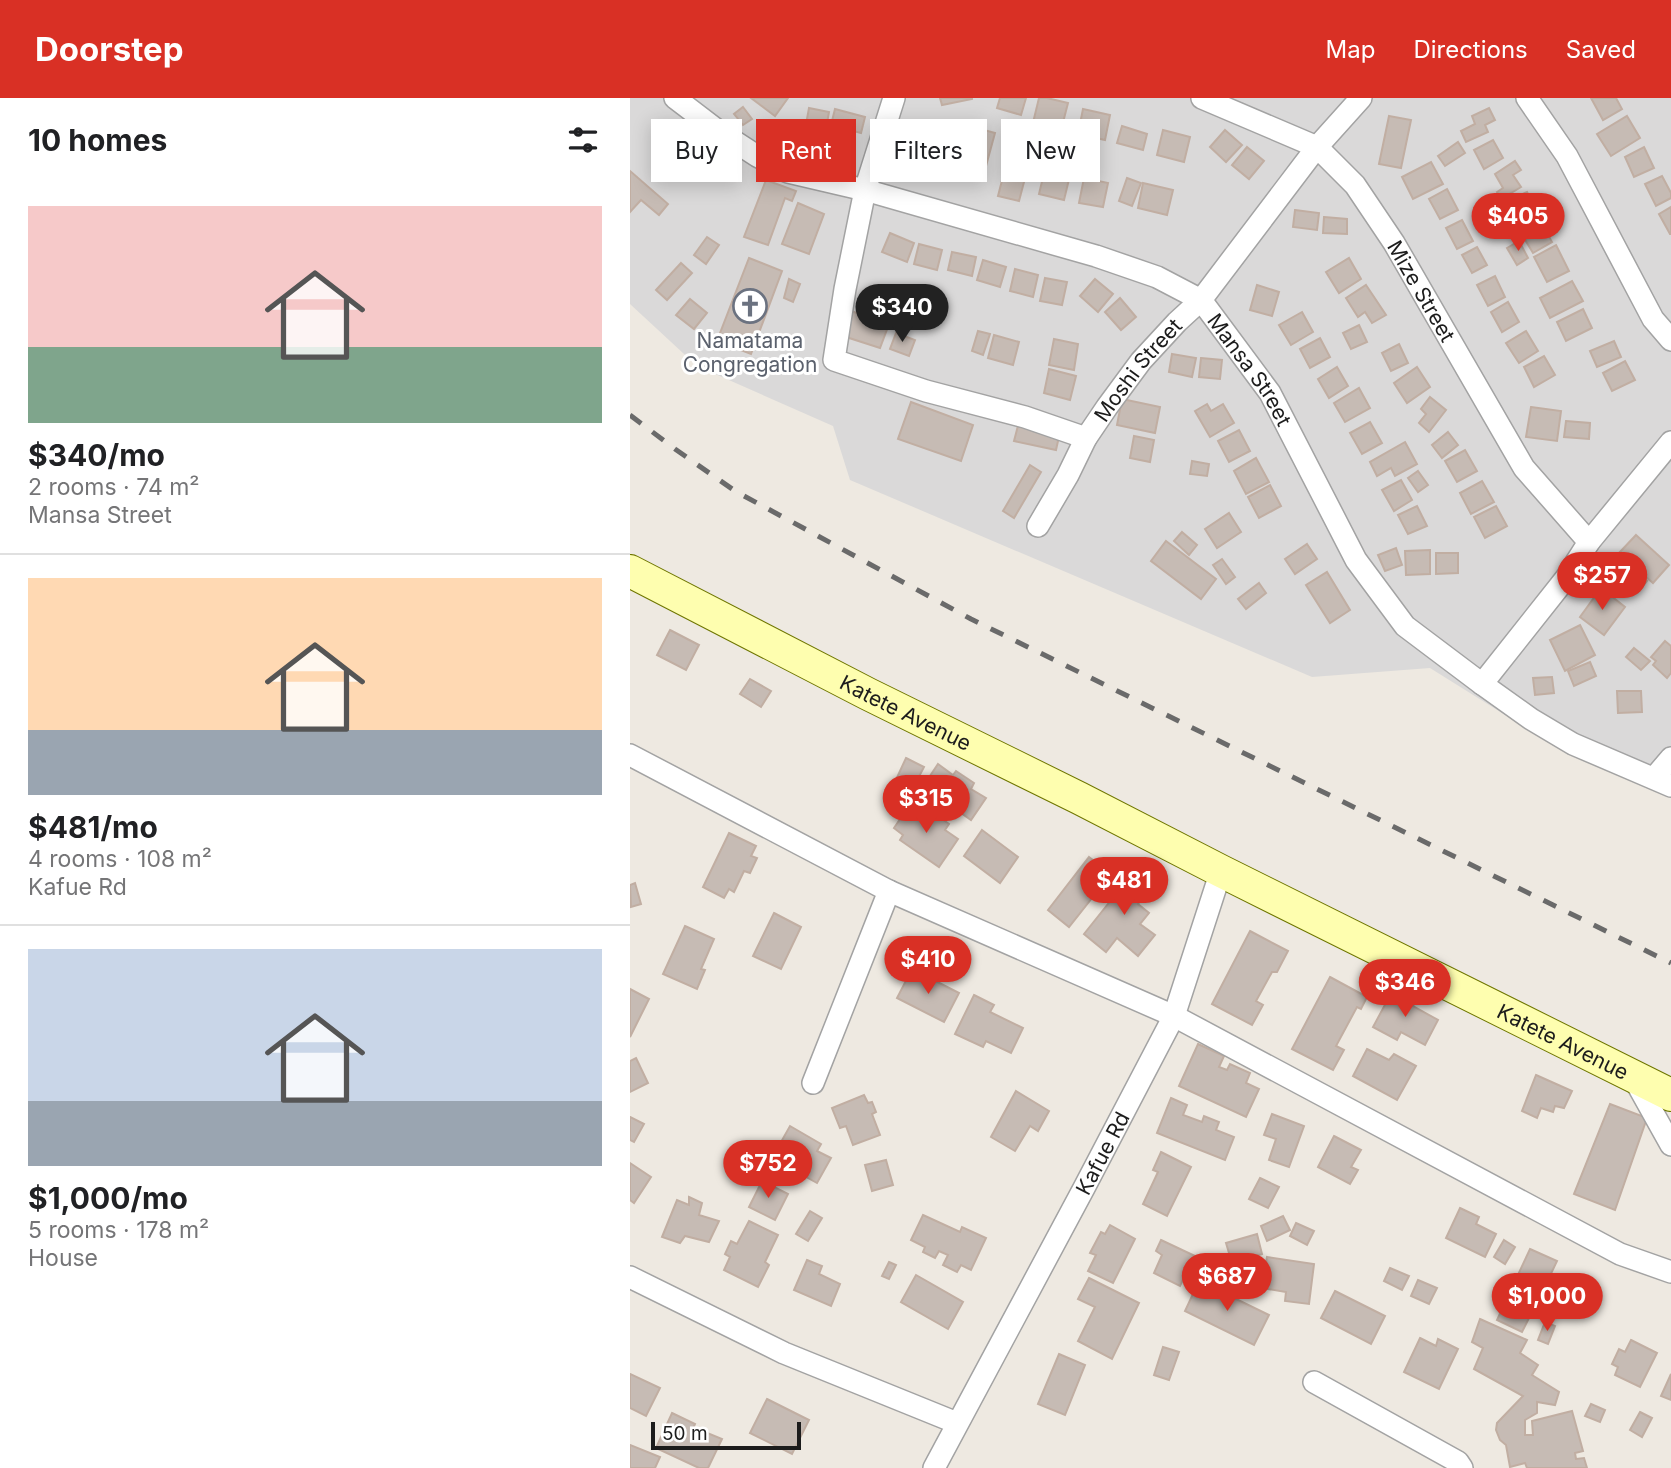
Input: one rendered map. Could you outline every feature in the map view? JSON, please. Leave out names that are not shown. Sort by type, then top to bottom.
[{"type":"street","name":"Mansa Street","points":[[675,98],[757,156],[788,172],[865,190],[1096,256],[1157,277],[1201,300],[1270,393],[1356,560],[1405,626],[1531,719],[1573,744],[1663,782]]},
{"type":"street","points":[[894,98],[865,190],[834,360],[926,391],[1086,438]]},
{"type":"street","name":"Mize Street","points":[[1202,98],[1317,147],[1355,185],[1394,243],[1524,468],[1589,542]]},
{"type":"street","name":"Moshi Street","points":[[1038,526],[1086,438],[1141,361],[1201,300],[1317,147],[1361,98]]},
{"type":"street","points":[[1527,98],[1567,156],[1653,318],[1671,340]]},
{"type":"street","points":[[1482,684],[1566,578],[1589,542],[1671,442]]},
{"type":"street","name":"Katete Avenue","points":[[630,571],[856,688],[1671,1095]]},
{"type":"street","points":[[630,755],[890,891],[1174,1016],[1620,1254],[1671,1272]]},
{"type":"street","points":[[1663,782],[1671,758]]},
{"type":"street","name":"Kafue Rd","points":[[934,1468],[1174,1016],[1221,871]]},
{"type":"street","points":[[813,1083],[890,891]]},
{"type":"street","points":[[1633,1077],[1671,1145]]},
{"type":"street","points":[[630,1277],[784,1353],[957,1423]]},
{"type":"street","points":[[1314,1382],[1458,1462],[1462,1468]]},
{"type":"shaded area","points":[[630,98],[1671,98],[1671,798],[1553,745],[1430,668],[1312,677],[850,480],[833,426],[697,366],[630,304]]},
{"type":"building","points":[[751,98],[788,98],[775,116]]},
{"type":"building","points":[[940,98],[972,98],[972,99],[942,105]]},
{"type":"building","points":[[1000,98],[1026,98],[1021,115],[997,108]]},
{"type":"building","points":[[1039,98],[1068,103],[1064,119],[1034,119]]},
{"type":"building","points":[[1591,98],[1616,98],[1622,109],[1603,120]]},
{"type":"building","points":[[743,107],[752,119],[743,125],[742,119],[734,114]]},
{"type":"building","points":[[809,108],[829,112],[828,119],[807,119]]},
{"type":"building","points":[[1489,108],[1495,120],[1485,125],[1488,132],[1466,142],[1461,131],[1475,124],[1472,116]]},
{"type":"building","points":[[835,109],[865,117],[861,133],[856,132],[856,119],[832,119]]},
{"type":"building","points":[[1083,109],[1110,115],[1105,140],[1100,139],[1100,119],[1081,119]]},
{"type":"building","points":[[1389,116],[1411,120],[1401,168],[1379,164]]},
{"type":"building","points":[[1627,116],[1640,138],[1611,156],[1597,134]]},
{"type":"building","points":[[1122,126],[1147,134],[1143,150],[1117,143]]},
{"type":"building","points":[[1163,130],[1190,137],[1184,162],[1157,155]]},
{"type":"building","points":[[1225,130],[1242,145],[1226,162],[1210,147]]},
{"type":"building","points":[[987,131],[995,133],[987,162]]},
{"type":"building","points":[[1493,140],[1503,158],[1484,169],[1474,150]]},
{"type":"building","points":[[1458,142],[1465,153],[1445,166],[1438,156]]},
{"type":"building","points":[[1247,147],[1264,161],[1249,179],[1232,165]]},
{"type":"building","points":[[1644,147],[1654,168],[1634,177],[1625,157]]},
{"type":"building","points":[[1515,161],[1521,170],[1513,175],[1521,187],[1501,199],[1497,192],[1503,188],[1495,174]]},
{"type":"building","points":[[1431,162],[1443,184],[1413,199],[1402,177]]},
{"type":"building","points":[[630,171],[668,204],[659,215],[641,200],[630,212]]},
{"type":"building","points":[[1662,176],[1671,198],[1656,206],[1645,184]]},
{"type":"building","points":[[1127,178],[1141,183],[1132,206],[1119,201]]},
{"type":"building","points":[[765,182],[796,191],[792,201],[785,198],[768,245],[744,237]]},
{"type":"building","points":[[1002,182],[1024,182],[1019,201],[998,196]]},
{"type":"building","points":[[1042,182],[1068,182],[1064,200],[1039,194]]},
{"type":"building","points":[[1083,182],[1108,183],[1103,207],[1079,203]]},
{"type":"building","points":[[1143,183],[1173,190],[1167,215],[1138,208]]},
{"type":"building","points":[[1447,189],[1458,210],[1440,219],[1429,199]]},
{"type":"building","points":[[1527,192],[1538,215],[1515,226],[1504,203]]},
{"type":"building","points":[[798,203],[824,214],[809,254],[782,244]]},
{"type":"building","points":[[1671,207],[1671,234],[1670,234],[1659,214]]},
{"type":"building","points":[[1295,210],[1319,213],[1317,230],[1293,227]]},
{"type":"building","points":[[1324,217],[1347,219],[1347,234],[1323,233]]},
{"type":"building","points":[[1462,220],[1473,241],[1457,249],[1446,228]]},
{"type":"building","points":[[1541,222],[1552,242],[1533,253],[1521,233]]},
{"type":"building","points":[[890,233],[914,243],[907,262],[882,252]]},
{"type":"building","points":[[707,237],[719,245],[706,264],[694,255]]},
{"type":"building","points":[[1519,241],[1528,258],[1517,265],[1507,248]]},
{"type":"building","points":[[919,244],[942,250],[937,270],[914,264]]},
{"type":"building","points":[[1556,245],[1569,271],[1547,282],[1534,257]]},
{"type":"building","points":[[1477,247],[1487,265],[1472,273],[1462,255]]},
{"type":"building","points":[[952,252],[976,257],[972,276],[948,270]]},
{"type":"building","name":"Namatama Congregation","points":[[749,258],[782,271],[751,354],[717,341]]},
{"type":"building","points":[[1349,258],[1361,279],[1339,293],[1326,272]]},
{"type":"building","points":[[983,260],[1006,267],[1000,287],[977,280]]},
{"type":"building","points":[[681,263],[692,273],[667,300],[656,290]]},
{"type":"building","points":[[1015,269],[1038,275],[1033,297],[1010,291]]},
{"type":"building","points":[[1495,276],[1505,297],[1488,306],[1477,285]]},
{"type":"building","points":[[1045,278],[1067,282],[1062,305],[1040,301]]},
{"type":"building","points":[[789,279],[800,284],[793,302],[784,298]]},
{"type":"building","points":[[1095,279],[1113,294],[1098,312],[1080,296]]},
{"type":"building","points":[[1572,281],[1583,301],[1550,318],[1540,298]]},
{"type":"building","points":[[1257,285],[1279,292],[1272,316],[1250,310]]},
{"type":"building","points":[[1366,285],[1386,315],[1372,323],[1365,312],[1358,317],[1346,298]]},
{"type":"building","points":[[898,295],[933,304],[926,328],[892,318]]},
{"type":"building","points":[[1120,298],[1136,317],[1121,330],[1105,312]]},
{"type":"building","points":[[690,299],[707,313],[694,329],[676,315]]},
{"type":"building","points":[[1508,302],[1519,322],[1502,332],[1491,312]]},
{"type":"building","points":[[1583,309],[1592,328],[1566,341],[1557,322]]},
{"type":"building","points":[[851,311],[889,324],[880,348],[843,336]]},
{"type":"building","points":[[1302,312],[1313,332],[1291,345],[1279,325]]},
{"type":"building","points":[[1359,325],[1367,342],[1351,349],[1343,333]]},
{"type":"building","points":[[978,331],[990,334],[983,355],[972,351]]},
{"type":"building","points":[[1526,331],[1538,351],[1519,363],[1506,343]]},
{"type":"building","points":[[896,333],[915,340],[909,356],[890,349]]},
{"type":"building","points":[[994,335],[1019,342],[1013,365],[988,358]]},
{"type":"building","points":[[1320,338],[1330,357],[1310,368],[1300,349]]},
{"type":"building","points":[[1054,339],[1078,344],[1074,370],[1049,365]]},
{"type":"building","points":[[1614,341],[1621,357],[1597,367],[1590,351]]},
{"type":"building","points":[[1399,344],[1408,363],[1391,371],[1382,353]]},
{"type":"building","points":[[1172,354],[1196,358],[1192,377],[1169,372]]},
{"type":"building","points":[[1544,356],[1555,375],[1534,387],[1524,367]]},
{"type":"building","points":[[1201,358],[1222,360],[1220,379],[1199,377]]},
{"type":"building","points":[[1625,361],[1635,380],[1612,391],[1603,373]]},
{"type":"building","points":[[1337,367],[1348,386],[1329,398],[1318,379]]},
{"type":"building","points":[[1417,367],[1430,387],[1407,403],[1394,383]]},
{"type":"building","points":[[1049,369],[1076,376],[1070,400],[1044,393]]},
{"type":"building","points":[[1359,388],[1370,408],[1345,422],[1334,403]]},
{"type":"building","points":[[1430,397],[1446,410],[1429,432],[1419,423],[1426,414],[1421,409]]},
{"type":"building","points":[[1122,399],[1160,407],[1155,433],[1117,425]]},
{"type":"building","points":[[911,402],[973,425],[961,461],[898,439]]},
{"type":"building","points":[[1207,404],[1211,411],[1223,404],[1234,423],[1210,437],[1195,411]]},
{"type":"building","points":[[1531,407],[1561,411],[1557,441],[1526,437]]},
{"type":"building","points":[[1566,421],[1590,423],[1589,439],[1564,437]]},
{"type":"building","points":[[1019,422],[1060,432],[1056,450],[1014,441]]},
{"type":"building","points":[[1370,422],[1382,443],[1362,454],[1350,433]]},
{"type":"building","points":[[1239,430],[1250,451],[1229,462],[1218,441]]},
{"type":"building","points":[[1448,432],[1458,445],[1442,458],[1432,445]]},
{"type":"building","points":[[1134,436],[1154,440],[1150,462],[1130,458]]},
{"type":"building","points":[[1405,442],[1417,464],[1395,476],[1391,468],[1377,476],[1370,462]]},
{"type":"building","points":[[1465,450],[1477,471],[1457,482],[1445,461]]},
{"type":"building","points":[[1256,458],[1269,482],[1246,494],[1234,471]]},
{"type":"building","points":[[1192,461],[1209,464],[1207,476],[1190,474]]},
{"type":"building","points":[[1030,465],[1041,472],[1014,518],[1003,511]]},
{"type":"building","points":[[1418,471],[1428,485],[1418,492],[1408,478]]},
{"type":"building","points":[[1401,480],[1412,500],[1394,511],[1382,490]]},
{"type":"building","points":[[1482,481],[1494,502],[1471,514],[1460,493]]},
{"type":"building","points":[[1270,485],[1281,506],[1259,518],[1248,497]]},
{"type":"building","points":[[1417,506],[1427,526],[1408,534],[1398,515]]},
{"type":"building","points":[[1496,506],[1507,526],[1485,538],[1474,517]]},
{"type":"building","points":[[1229,513],[1241,532],[1217,548],[1205,529]]},
{"type":"building","points":[[1182,532],[1197,545],[1189,555],[1174,541]]},
{"type":"building","points":[[1636,535],[1669,565],[1653,583],[1619,553]]},
{"type":"building","points":[[1166,541],[1216,579],[1201,599],[1151,561]]},
{"type":"building","points":[[1307,544],[1317,559],[1295,574],[1285,559]]},
{"type":"building","points":[[1396,548],[1402,565],[1385,571],[1378,555]]},
{"type":"building","points":[[1430,550],[1430,574],[1406,575],[1405,551]]},
{"type":"building","points":[[1436,553],[1458,553],[1458,573],[1436,574]]},
{"type":"building","points":[[1222,559],[1235,577],[1226,584],[1213,565]]},
{"type":"building","points":[[1632,569],[1647,581],[1638,592],[1624,580]]},
{"type":"building","points":[[1327,572],[1350,610],[1330,623],[1306,585]]},
{"type":"building","points":[[1259,583],[1266,593],[1246,609],[1238,599]]},
{"type":"building","points":[[1601,588],[1625,607],[1604,635],[1580,617]]},
{"type":"building","points":[[1580,625],[1595,655],[1565,671],[1550,640]]},
{"type":"building","points":[[670,630],[699,645],[686,670],[657,655]]},
{"type":"building","points":[[1665,641],[1671,646],[1671,673],[1667,678],[1653,665],[1656,661],[1651,657]]},
{"type":"building","points":[[1634,648],[1650,661],[1641,670],[1626,657]]},
{"type":"building","points":[[1590,662],[1596,676],[1574,686],[1568,671]]},
{"type":"building","points":[[1552,677],[1554,693],[1535,695],[1533,678]]},
{"type":"building","points":[[750,679],[771,691],[761,707],[740,694]]},
{"type":"building","points":[[1617,691],[1641,691],[1642,712],[1618,713]]},
{"type":"building","points":[[906,758],[924,767],[911,792],[894,784]]},
{"type":"building","points":[[938,764],[953,775],[956,771],[974,783],[971,789],[986,798],[971,820],[954,808],[950,814],[929,799],[934,792],[924,785]]},
{"type":"building","points":[[909,806],[920,814],[925,807],[949,824],[945,830],[958,839],[939,867],[900,840],[903,835],[894,828]]},
{"type":"building","points":[[982,830],[1018,857],[1000,883],[964,856]]},
{"type":"building","points":[[729,833],[756,846],[751,856],[757,858],[750,873],[744,871],[734,892],[729,889],[724,898],[703,887]]},
{"type":"building","points":[[1089,857],[1111,874],[1069,927],[1048,910]]},
{"type":"building","points":[[1136,869],[1154,883],[1138,904],[1149,913],[1140,924],[1155,935],[1138,956],[1117,938],[1106,952],[1084,934]]},
{"type":"building","points":[[635,883],[641,904],[631,907],[630,885]]},
{"type":"building","points":[[774,913],[801,927],[781,969],[753,956]]},
{"type":"building","points":[[685,926],[714,939],[701,969],[705,970],[697,989],[663,974]]},
{"type":"building","points":[[1250,931],[1288,951],[1277,972],[1272,972],[1256,1001],[1263,1005],[1252,1025],[1212,1004]]},
{"type":"building","points":[[919,938],[936,939],[935,953],[919,951]]},
{"type":"building","points":[[912,969],[959,993],[944,1022],[897,998]]},
{"type":"building","points":[[1330,977],[1367,997],[1361,1009],[1357,1007],[1336,1046],[1344,1050],[1333,1070],[1292,1049]]},
{"type":"building","points":[[630,989],[649,999],[630,1037]]},
{"type":"building","points":[[1393,990],[1415,1002],[1413,1006],[1438,1020],[1425,1045],[1401,1032],[1397,1040],[1373,1027]]},
{"type":"building","points":[[974,995],[994,1005],[990,1012],[1023,1028],[1011,1053],[986,1041],[983,1047],[955,1034]]},
{"type":"building","points":[[1198,1044],[1224,1056],[1219,1067],[1227,1070],[1230,1064],[1250,1073],[1246,1083],[1259,1089],[1246,1117],[1179,1086]]},
{"type":"building","points":[[1367,1049],[1389,1060],[1394,1054],[1416,1066],[1397,1100],[1353,1076]]},
{"type":"building","points":[[636,1058],[648,1083],[630,1092],[630,1061]]},
{"type":"building","points":[[1536,1075],[1572,1091],[1564,1108],[1555,1106],[1553,1112],[1541,1108],[1537,1118],[1522,1111]]},
{"type":"building","points":[[1016,1091],[1049,1111],[1038,1131],[1030,1126],[1015,1151],[991,1137]]},
{"type":"building","points":[[864,1095],[868,1103],[872,1102],[876,1112],[872,1114],[880,1135],[853,1145],[846,1126],[840,1128],[832,1108]]},
{"type":"building","points":[[1171,1098],[1187,1105],[1183,1115],[1202,1122],[1204,1116],[1219,1122],[1216,1130],[1234,1137],[1225,1160],[1157,1133]]},
{"type":"building","points":[[1610,1104],[1647,1118],[1615,1210],[1574,1194]]},
{"type":"building","points":[[1272,1114],[1304,1126],[1289,1167],[1269,1160],[1276,1139],[1264,1135]]},
{"type":"building","points":[[630,1117],[644,1124],[634,1142],[630,1140]]},
{"type":"building","points":[[790,1126],[821,1144],[817,1151],[831,1158],[817,1183],[772,1158]]},
{"type":"building","points":[[1334,1136],[1361,1150],[1351,1167],[1358,1170],[1350,1184],[1318,1167]]},
{"type":"building","points":[[1161,1152],[1191,1167],[1167,1216],[1143,1204],[1158,1172],[1153,1170]]},
{"type":"building","points":[[886,1160],[893,1185],[872,1191],[865,1165]]},
{"type":"building","points":[[630,1163],[651,1177],[634,1203],[630,1200]]},
{"type":"building","points":[[1260,1178],[1279,1187],[1268,1208],[1249,1199]]},
{"type":"building","points":[[762,1181],[788,1194],[775,1220],[749,1207]]},
{"type":"building","points":[[689,1197],[702,1203],[699,1215],[719,1221],[709,1242],[685,1236],[680,1243],[662,1237],[677,1200],[689,1205]]},
{"type":"building","points":[[1460,1208],[1479,1217],[1476,1224],[1496,1234],[1485,1257],[1446,1238]]},
{"type":"building","points":[[810,1211],[822,1218],[808,1241],[796,1234]]},
{"type":"building","points":[[923,1215],[960,1232],[962,1227],[986,1238],[971,1270],[961,1265],[957,1272],[943,1265],[948,1255],[939,1251],[935,1258],[923,1252],[925,1247],[911,1240]]},
{"type":"building","points":[[1283,1216],[1290,1230],[1267,1241],[1261,1226]]},
{"type":"building","points":[[749,1221],[778,1235],[765,1262],[769,1265],[758,1287],[724,1270],[730,1257],[725,1254],[731,1241],[737,1244]]},
{"type":"building","points":[[1296,1223],[1314,1231],[1307,1245],[1290,1236]]},
{"type":"building","points":[[1110,1225],[1135,1239],[1113,1283],[1088,1271],[1096,1255],[1090,1253],[1101,1232],[1105,1234]]},
{"type":"building","points":[[1257,1234],[1262,1254],[1232,1263],[1226,1243]]},
{"type":"building","points":[[1161,1240],[1195,1256],[1180,1286],[1154,1273],[1162,1255],[1156,1251]]},
{"type":"building","points":[[1504,1240],[1515,1247],[1505,1264],[1494,1257]]},
{"type":"building","points":[[1530,1249],[1557,1261],[1538,1301],[1531,1298],[1524,1313],[1530,1316],[1522,1332],[1497,1320]]},
{"type":"building","points":[[1267,1257],[1314,1264],[1309,1304],[1285,1301],[1286,1292],[1262,1288]]},
{"type":"building","points":[[807,1260],[822,1266],[819,1274],[840,1284],[831,1306],[794,1290]]},
{"type":"building","points":[[889,1262],[896,1265],[889,1279],[882,1276]]},
{"type":"building","points":[[1390,1268],[1409,1276],[1402,1290],[1384,1281]]},
{"type":"building","points":[[916,1275],[963,1302],[948,1329],[901,1302]]},
{"type":"building","points":[[1089,1278],[1139,1303],[1112,1359],[1078,1341],[1095,1307],[1078,1299]]},
{"type":"building","points":[[1418,1280],[1437,1288],[1429,1304],[1411,1296]]},
{"type":"building","points":[[1199,1281],[1269,1315],[1254,1345],[1185,1311]]},
{"type":"building","points":[[1335,1291],[1385,1316],[1371,1344],[1321,1318]]},
{"type":"building","points":[[1480,1319],[1527,1340],[1520,1353],[1538,1365],[1532,1375],[1559,1392],[1555,1405],[1537,1402],[1537,1413],[1525,1420],[1525,1435],[1533,1435],[1532,1421],[1572,1411],[1583,1451],[1575,1453],[1576,1459],[1584,1458],[1587,1468],[1527,1468],[1525,1463],[1510,1467],[1506,1445],[1500,1440],[1496,1430],[1497,1423],[1523,1396],[1474,1369],[1483,1348],[1472,1342]]},
{"type":"building","points":[[1545,1322],[1555,1326],[1548,1344],[1538,1340]]},
{"type":"building","points":[[1420,1338],[1436,1346],[1438,1339],[1458,1349],[1439,1389],[1404,1372]]},
{"type":"building","points":[[1631,1340],[1657,1353],[1640,1387],[1615,1375],[1618,1367],[1612,1364],[1619,1349],[1625,1352]]},
{"type":"building","points":[[1163,1347],[1179,1352],[1169,1380],[1154,1375]]},
{"type":"building","points":[[1059,1354],[1085,1365],[1065,1415],[1038,1404]]},
{"type":"building","points":[[630,1374],[660,1388],[646,1416],[630,1408]]},
{"type":"building","points":[[1671,1374],[1671,1400],[1661,1396]]},
{"type":"building","points":[[767,1399],[809,1420],[792,1454],[750,1433]]},
{"type":"building","points":[[1591,1404],[1605,1410],[1600,1422],[1585,1416]]},
{"type":"building","points":[[1640,1412],[1652,1418],[1642,1437],[1630,1430]]},
{"type":"building","points":[[672,1413],[695,1424],[691,1433],[702,1438],[705,1432],[722,1439],[708,1468],[699,1468],[656,1448]]},
{"type":"building","points":[[630,1445],[660,1457],[655,1468],[630,1468]]},
{"type":"railway","points":[[630,415],[735,491],[971,619],[1671,963]]},
{"type":"place","name":"Namatama Congregation","points":[[750,306]]}]
